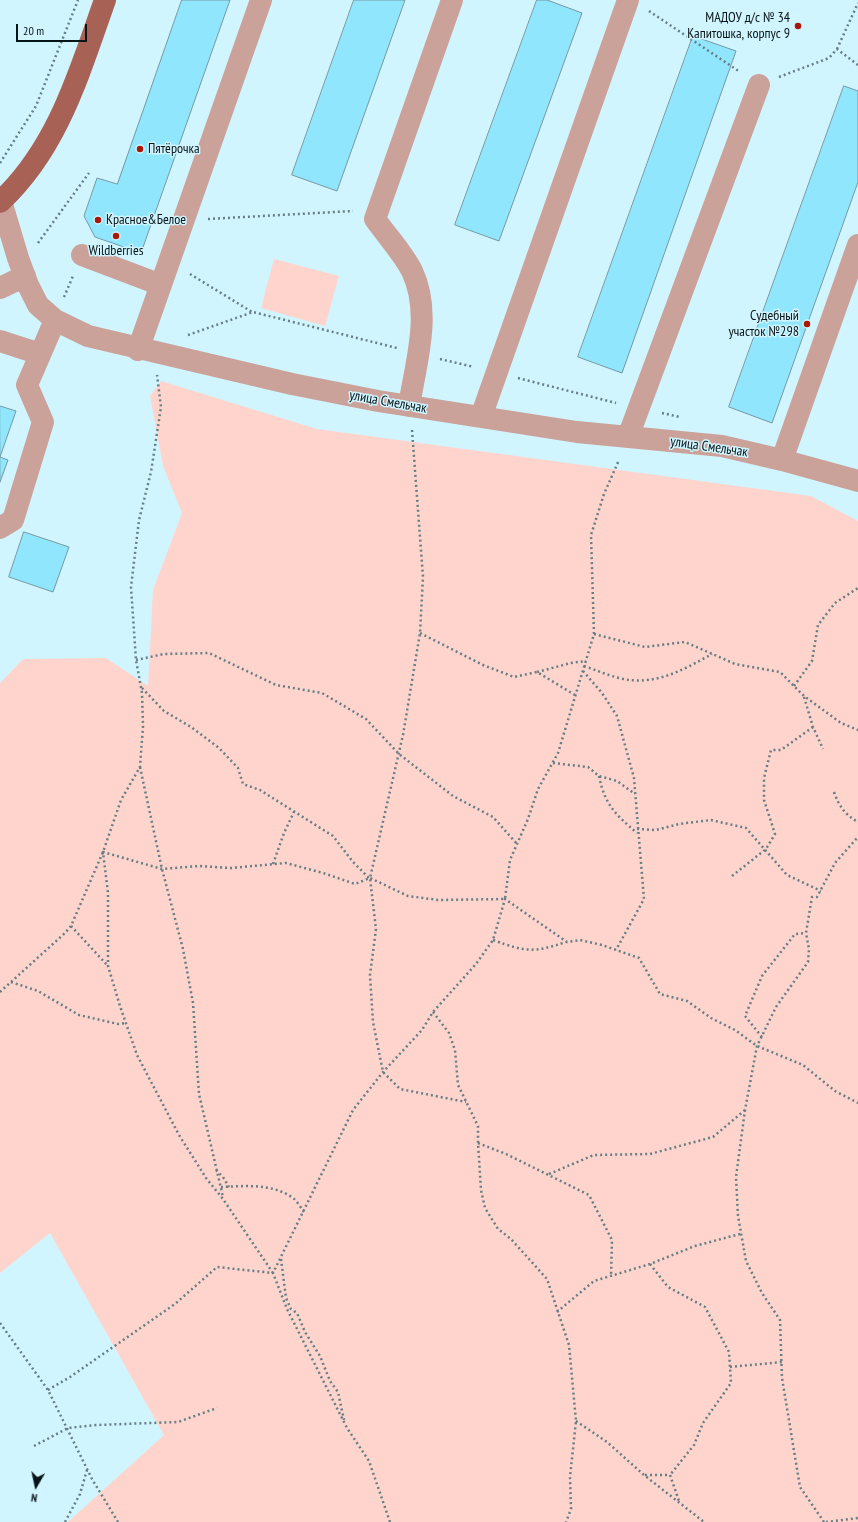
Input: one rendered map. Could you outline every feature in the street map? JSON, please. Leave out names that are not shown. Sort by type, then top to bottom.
[{"type":"main road","points":[[1,201],[30,170],[48,143],[64,112],[105,0]]},
{"type":"street","points":[[146,352],[164,276],[261,0]]},
{"type":"street","points":[[409,406],[422,326],[420,295],[411,271],[375,219],[452,0]]},
{"type":"street","points":[[481,417],[636,4]]},
{"type":"street","points":[[628,437],[759,85]]},
{"type":"street","name":"улица Смельчак","points":[[1,201],[18,258],[38,305],[55,320],[88,336],[146,352],[292,384],[409,406],[577,432],[722,446],[782,460],[858,482]]},
{"type":"street","points":[[782,460],[858,245]]},
{"type":"street","points":[[82,255],[164,276]]},
{"type":"street","points":[[0,288],[25,276]]},
{"type":"street","points":[[0,528],[13,520],[43,422],[27,385],[55,320]]},
{"type":"street","points":[[0,341],[40,354]]},
{"type":"path","points":[[0,163],[36,106],[78,0]]},
{"type":"path","points":[[636,4],[759,85],[829,58],[837,49],[858,3]]},
{"type":"path","points":[[837,49],[858,65]]},
{"type":"path","points":[[38,244],[89,173]]},
{"type":"path","points":[[183,220],[378,210]]},
{"type":"path","points":[[55,320],[82,255]]},
{"type":"path","points":[[164,276],[190,274],[253,312]]},
{"type":"path","points":[[146,352],[161,407],[151,472],[139,520],[131,587],[136,660],[141,686],[143,726],[140,768],[162,869],[183,949],[193,1003],[199,1094],[215,1170],[223,1199]]},
{"type":"path","points":[[409,406],[423,577],[420,633],[399,754],[370,878],[376,929],[370,975],[373,1022],[382,1072],[400,1089],[466,1102]]},
{"type":"path","points":[[274,1273],[354,1110],[382,1072],[422,1030],[433,1012],[476,964],[493,940],[505,899],[510,860],[538,789],[558,752],[594,634],[591,535],[604,494],[628,437]]},
{"type":"path","points":[[794,686],[812,661],[818,625],[835,603],[858,588]]},
{"type":"path","points":[[420,633],[483,665],[514,677],[571,663],[586,661]]},
{"type":"path","points":[[594,634],[645,647],[685,642],[735,664],[780,672],[804,696],[842,723],[858,730]]},
{"type":"path","points":[[136,660],[164,654],[209,653],[276,685],[322,693],[366,719],[399,754],[453,796],[493,817],[517,844]]},
{"type":"path","points":[[584,666],[620,678],[650,681],[680,672],[712,654]]},
{"type":"path","points":[[583,670],[602,693],[617,716],[634,778],[637,834],[644,899],[616,950]]},
{"type":"path","points":[[537,672],[575,695]]},
{"type":"path","points":[[141,686],[164,711],[191,727],[219,748],[238,768],[243,784],[260,790],[333,836],[353,862],[370,878],[408,896],[438,900],[505,899],[567,942]]},
{"type":"path","points":[[804,696],[813,727],[823,750]]},
{"type":"path","points":[[732,876],[766,849],[774,834],[764,800],[764,778],[771,750],[781,750],[813,727]]},
{"type":"path","points":[[553,762],[588,767],[599,776],[617,781],[635,794]]},
{"type":"path","points":[[0,991],[71,926],[103,852],[121,800],[140,768]]},
{"type":"path","points":[[599,776],[602,793],[614,812],[637,834]]},
{"type":"path","points":[[834,792],[839,805],[849,818],[858,822]]},
{"type":"path","points":[[273,864],[284,833],[294,812]]},
{"type":"path","points":[[637,828],[656,830],[679,824],[711,820],[746,828],[788,875],[822,891]]},
{"type":"path","points":[[858,837],[835,863],[822,891],[817,897],[812,897],[806,933],[809,949],[808,962],[776,1007],[757,1046],[745,1110],[736,1178],[740,1234],[746,1261],[762,1293],[780,1320],[782,1378],[800,1487],[825,1522],[858,1518]]},
{"type":"path","points":[[103,852],[162,869],[198,866],[231,868],[286,863],[323,872],[355,884],[370,878]]},
{"type":"path","points":[[103,852],[108,894],[108,966],[138,1055],[179,1135],[206,1178],[223,1199],[274,1273],[287,1309],[345,1423],[369,1461],[390,1522]]},
{"type":"path","points":[[71,926],[108,966]]},
{"type":"path","points":[[762,1037],[744,1016],[762,976],[795,934],[806,933]]},
{"type":"path","points":[[493,940],[519,949],[542,950],[567,942],[580,940],[638,958],[660,994],[687,1000],[711,1018],[735,1030],[757,1046],[803,1065],[835,1091],[858,1103]]},
{"type":"path","points":[[10,982],[38,991],[79,1016],[118,1024],[126,1023]]},
{"type":"path","points":[[433,1012],[449,1033],[455,1050],[458,1085],[478,1126],[481,1190],[485,1208],[498,1229],[510,1239],[547,1279],[568,1345],[576,1421],[570,1477],[571,1509],[566,1522]]},
{"type":"path","points":[[549,1174],[594,1155],[650,1154],[713,1137],[745,1110]]},
{"type":"path","points":[[478,1143],[549,1174],[589,1195],[612,1240],[611,1276]]},
{"type":"path","points":[[215,1170],[223,1177],[229,1187]]},
{"type":"path","points":[[220,1188],[251,1185],[277,1190],[294,1198],[304,1212]]},
{"type":"path","points":[[557,1312],[594,1281],[650,1264],[695,1246],[740,1234]]},
{"type":"path","points":[[281,1258],[286,1298],[291,1309],[297,1313],[320,1356],[330,1381],[338,1392],[345,1423]]},
{"type":"path","points":[[650,1264],[668,1286],[705,1307],[728,1352],[730,1367],[731,1383],[702,1423],[694,1445],[670,1475]]},
{"type":"path","points":[[48,1390],[70,1377],[175,1304],[217,1267],[274,1273]]},
{"type":"path","points":[[0,1323],[48,1390],[87,1469],[118,1522]]},
{"type":"path","points":[[730,1367],[782,1362]]},
{"type":"path","points":[[34,1446],[68,1428],[97,1425],[178,1422],[217,1408]]},
{"type":"path","points":[[576,1421],[607,1442],[644,1475],[704,1522]]},
{"type":"path","points":[[65,1522],[80,1494],[87,1469]]},
{"type":"path","points":[[644,1475],[670,1475]]},
{"type":"path","points":[[670,1475],[680,1502]]},
{"type":"shaded area","points":[[274,259],[339,276],[325,326],[261,308]]},
{"type":"shaded area","points":[[161,381],[317,429],[811,496],[858,521],[858,1522],[68,1522],[164,1435],[50,1233],[0,1273],[0,683],[23,659],[106,658],[148,686],[153,590],[182,513],[163,466],[150,396]]},
{"type":"building","points":[[182,0],[230,0],[141,253],[95,237],[84,216],[97,178],[117,184]]},
{"type":"building","points":[[354,0],[405,0],[337,191],[292,175]]},
{"type":"building","points":[[537,0],[547,0],[582,13],[499,241],[455,225]]},
{"type":"building","points":[[693,36],[736,51],[622,373],[578,357]]},
{"type":"building","points":[[844,86],[858,91],[858,182],[772,423],[729,407]]},
{"type":"building","points":[[0,406],[16,411],[0,457]]},
{"type":"building","points":[[0,457],[8,460],[0,482]]},
{"type":"building","points":[[24,532],[69,547],[53,592],[9,577]]},
{"type":"place","name":"МАДОУ д/с № 34 Капитошка, корпус 9","points":[[798,26]]},
{"type":"place","name":"Пятёрочка","points":[[140,149]]},
{"type":"place","name":"Красное&Белое","points":[[98,220]]},
{"type":"place","name":"Wildberries","points":[[116,236]]},
{"type":"place","name":"Судебный участок №298","points":[[807,324]]}]
